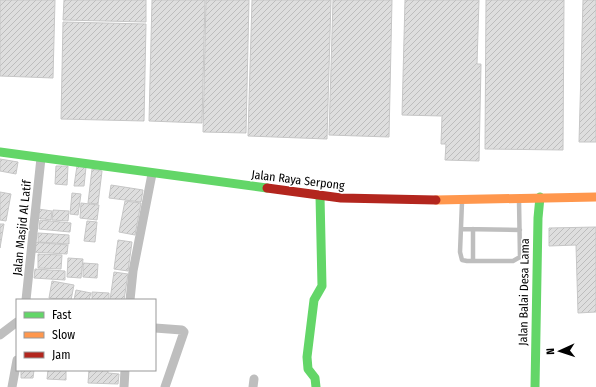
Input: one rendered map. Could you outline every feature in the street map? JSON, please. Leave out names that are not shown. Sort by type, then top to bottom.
[{"type":"main road","name":"Jalan Raya Serpong","points":[[0,152],[152,174],[341,198],[462,201],[596,196]]},
{"type":"main road","points":[[316,387],[315,378],[308,369],[307,357],[314,300],[322,286],[320,196]]},
{"type":"main road","name":"Jalan Balai Desa Lama","points":[[535,387],[538,218],[540,197]]},
{"type":"street","name":"Jalan Masjid Al Latif","points":[[26,299],[41,158]]},
{"type":"street","points":[[130,299],[133,271],[152,174]]},
{"type":"street","points":[[0,335],[16,323]]},
{"type":"street","points":[[156,328],[182,330],[184,332],[165,387]]},
{"type":"street","points":[[12,387],[16,365]]},
{"type":"street","points":[[124,387],[125,371]]},
{"type":"lane","points":[[462,201],[461,258],[464,261],[513,261],[520,257],[518,199]]},
{"type":"lane","points":[[461,229],[520,230]]},
{"type":"lane","points":[[473,229],[473,261]]},
{"type":"building","points":[[0,0],[55,0],[53,78],[0,76]]},
{"type":"building","points":[[64,0],[146,0],[146,22],[63,20]]},
{"type":"building","points":[[152,0],[205,0],[202,123],[149,121]]},
{"type":"building","points":[[206,0],[249,0],[246,133],[203,132]]},
{"type":"building","points":[[252,0],[331,0],[327,139],[248,136]]},
{"type":"building","points":[[333,0],[392,0],[389,137],[329,135]]},
{"type":"building","points":[[405,0],[479,0],[477,64],[481,64],[479,161],[445,160],[446,144],[441,144],[442,116],[402,115]]},
{"type":"building","points":[[486,0],[564,0],[563,150],[485,149]]},
{"type":"building","points":[[583,0],[596,0],[596,142],[579,142]]},
{"type":"building","points":[[63,22],[146,24],[144,121],[61,119]]},
{"type":"building","points":[[0,159],[18,162],[16,174],[0,171]]},
{"type":"building","points":[[56,166],[68,166],[67,185],[55,184]]},
{"type":"building","points":[[77,166],[86,167],[84,186],[74,186]]},
{"type":"building","points":[[92,169],[102,171],[98,204],[88,203]]},
{"type":"building","points":[[111,185],[143,190],[141,202],[109,198]]},
{"type":"building","points":[[0,192],[11,194],[6,221],[0,220]]},
{"type":"building","points":[[72,193],[81,194],[78,215],[70,214]]},
{"type":"building","points":[[125,201],[141,203],[135,235],[119,232]]},
{"type":"building","points":[[81,203],[99,205],[97,220],[80,218]]},
{"type":"building","points":[[38,209],[52,211],[51,220],[37,218]]},
{"type":"building","points":[[53,210],[69,211],[68,221],[52,220]]},
{"type":"building","points":[[40,220],[71,223],[70,232],[39,229]]},
{"type":"building","points":[[87,221],[97,222],[95,242],[84,241]]},
{"type":"building","points":[[0,224],[4,224],[0,248]]},
{"type":"building","points":[[596,227],[596,312],[578,313],[576,245],[549,246],[549,228]]},
{"type":"building","points":[[38,233],[69,235],[69,244],[38,242]]},
{"type":"building","points":[[118,240],[132,242],[128,271],[114,269]]},
{"type":"building","points":[[32,242],[68,245],[67,254],[32,252]]},
{"type":"building","points":[[38,254],[62,255],[61,269],[38,268]]},
{"type":"building","points":[[68,258],[83,259],[81,278],[67,277]]},
{"type":"building","points":[[83,263],[98,264],[97,278],[83,277]]},
{"type":"building","points":[[35,269],[65,271],[65,280],[34,278]]},
{"type":"building","points":[[114,272],[128,274],[124,299],[110,299]]},
{"type":"building","points":[[52,281],[74,285],[71,299],[49,298]]},
{"type":"building","points":[[76,290],[91,293],[89,299],[74,299]]},
{"type":"building","points":[[92,292],[109,293],[109,299],[92,299]]},
{"type":"building","points":[[21,371],[34,371],[33,378],[21,378]]},
{"type":"building","points":[[48,371],[66,371],[66,380],[47,379]]},
{"type":"building","points":[[89,371],[108,371],[108,373],[119,374],[118,384],[88,383]]},
{"type":"traffic: fast","points":[[0,152],[267,188]]},
{"type":"traffic: fast","points":[[316,387],[315,378],[308,369],[307,357],[314,300],[322,286],[320,196]]},
{"type":"traffic: fast","points":[[535,387],[538,218],[540,197]]},
{"type":"traffic: slow","points":[[436,200],[596,197]]},
{"type":"traffic: jam","points":[[267,188],[341,198],[436,200]]}]
